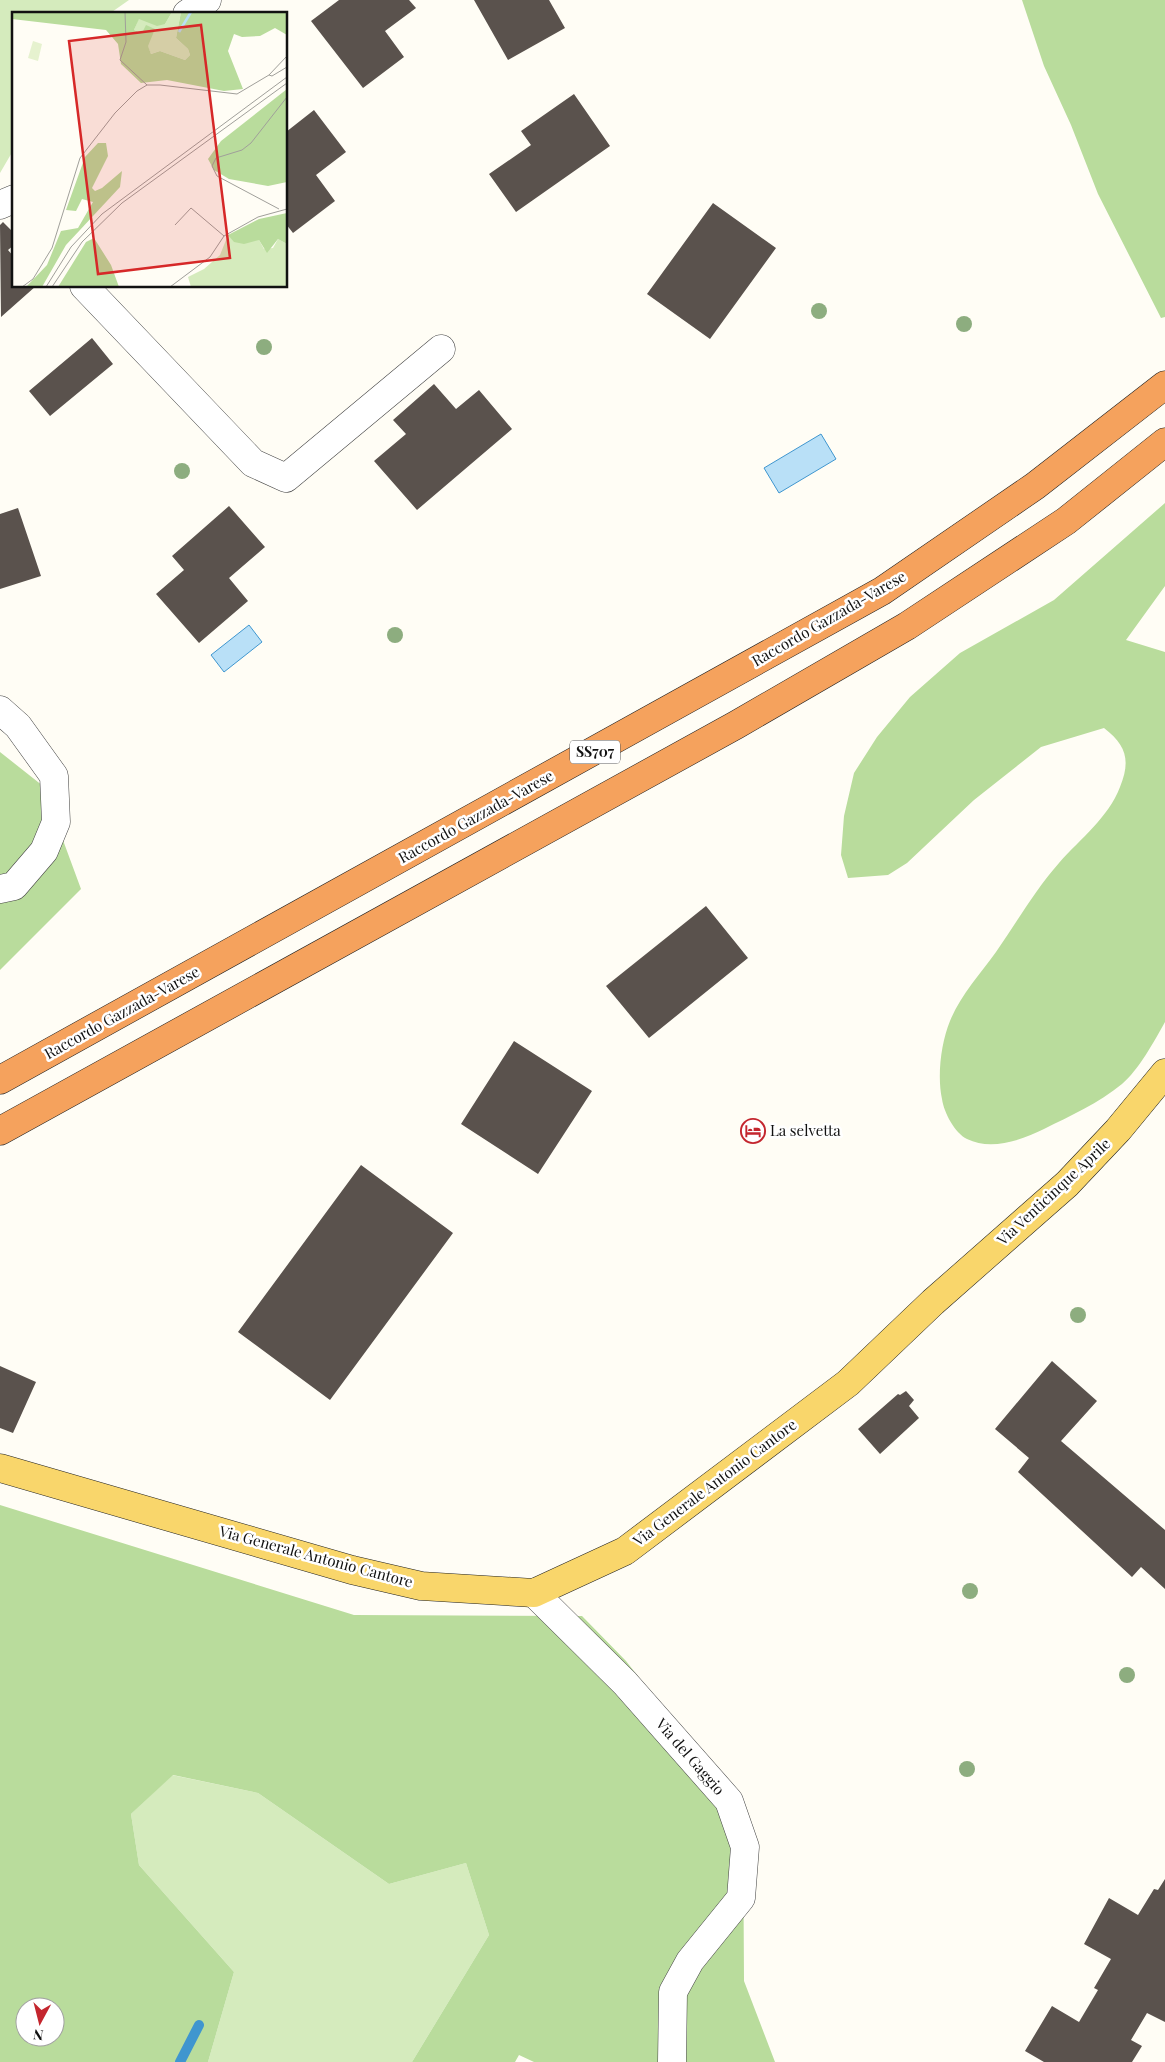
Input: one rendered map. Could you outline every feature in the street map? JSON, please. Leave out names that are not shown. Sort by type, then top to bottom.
[{"type":"highway","name":"Raccordo Gazzada-Varese","points":[[0,1080],[882,591],[1035,486],[1165,385]]},
{"type":"highway","points":[[0,1131],[736,725],[907,626],[1066,520],[1165,442]]},
{"type":"main road","name":"Via Venticinque Aprile","points":[[933,1302],[1067,1184],[1118,1130],[1165,1073]]},
{"type":"main road","name":"Via Generale Antonio Cantore","points":[[0,1468],[352,1570],[421,1586],[534,1593],[625,1550],[848,1382],[933,1302]]},
{"type":"street","points":[[190,12],[207,0]]},
{"type":"street","points":[[0,205],[12,200]]},
{"type":"street","points":[[86,288],[253,464],[286,478],[441,349]]},
{"type":"street","points":[[0,710],[18,726],[54,776],[56,822],[44,851],[14,886],[0,889]]},
{"type":"street","name":"Via del Gaggio","points":[[534,1593],[625,1683],[729,1801],[745,1847],[741,1898],[690,1961],[673,1992],[672,2062]]},
{"type":"green space","points":[[0,0],[129,0],[112,12],[12,12],[12,152],[0,173]]},
{"type":"green space","points":[[1022,0],[1165,0],[1165,317],[1161,318],[1098,194],[1071,125],[1044,66]]},
{"type":"green space","points":[[1165,503],[1165,586],[1126,640],[1165,652],[1165,1022],[1146,1055],[1134,1071],[1122,1084],[1104,1097],[1026,1137],[996,1144],[976,1142],[967,1139],[958,1132],[943,1104],[940,1080],[941,1060],[944,1039],[950,1021],[965,994],[1042,884],[1101,818],[1115,798],[1125,769],[1126,761],[1122,747],[1104,728],[1041,747],[974,800],[907,863],[888,875],[848,878],[841,855],[844,816],[854,773],[877,737],[910,697],[960,653],[1054,600]]},
{"type":"green space","points":[[0,752],[43,786],[81,889],[0,970]]},
{"type":"green space","points":[[0,1505],[354,1615],[582,1616],[626,1661],[743,1810],[744,1981],[775,2062],[534,2062],[519,2055],[515,2062],[412,2062],[489,1935],[466,1863],[389,1884],[258,1793],[173,1775],[131,1814],[139,1865],[234,1972],[208,2062],[0,2062]]},
{"type":"green space","points":[[172,1775],[258,1793],[389,1884],[466,1863],[489,1935],[412,2062],[208,2062],[234,1972],[139,1865],[131,1814]]},
{"type":"water","points":[[821,434],[836,459],[779,493],[764,468]]},
{"type":"water","points":[[249,625],[262,642],[224,672],[211,655]]},
{"type":"building","points":[[339,0],[409,0],[416,8],[385,31],[404,57],[363,88],[311,21]]},
{"type":"building","points":[[474,0],[549,0],[565,28],[508,60]]},
{"type":"building","points":[[574,94],[610,146],[516,212],[489,174],[531,145],[521,131]]},
{"type":"building","points":[[314,110],[346,152],[316,175],[335,201],[293,233],[288,227],[288,130]]},
{"type":"building","points":[[713,203],[776,248],[710,339],[647,294]]},
{"type":"building","points":[[3,222],[12,231],[12,247],[8,250],[12,255],[12,288],[34,288],[1,317],[0,225]]},
{"type":"building","points":[[92,338],[113,364],[50,416],[29,391]]},
{"type":"building","points":[[434,384],[456,409],[479,390],[512,429],[417,510],[374,461],[406,434],[393,420]]},
{"type":"building","points":[[229,506],[265,547],[229,578],[248,601],[199,643],[156,594],[184,570],[172,556]]},
{"type":"building","points":[[18,508],[41,576],[0,589],[0,514]]},
{"type":"building","points":[[706,906],[748,958],[649,1038],[606,986]]},
{"type":"building","points":[[514,1041],[592,1091],[538,1174],[461,1124]]},
{"type":"building","points":[[361,1165],[453,1233],[330,1400],[238,1332]]},
{"type":"building","points":[[1052,1361],[1097,1401],[1061,1441],[1165,1530],[1165,1589],[1141,1567],[1132,1577],[1018,1472],[1029,1458],[995,1429]]},
{"type":"building","points":[[0,1366],[36,1382],[13,1433],[0,1428]]},
{"type":"building","points":[[906,1391],[914,1400],[909,1406],[919,1418],[880,1454],[858,1429],[898,1394],[900,1395]]},
{"type":"building","points":[[1165,1879],[1165,2022],[1147,2013],[1131,2040],[1142,2046],[1132,2062],[1044,2062],[1025,2051],[1052,2006],[1079,2022],[1098,1990],[1094,1988],[1111,1959],[1084,1944],[1109,1898],[1138,1915],[1154,1889],[1158,1890]]},
{"type":"waterway","points":[[180,2062],[199,2025]]},
{"type":"place","name":"La selvetta","points":[[753,1131]]}]
